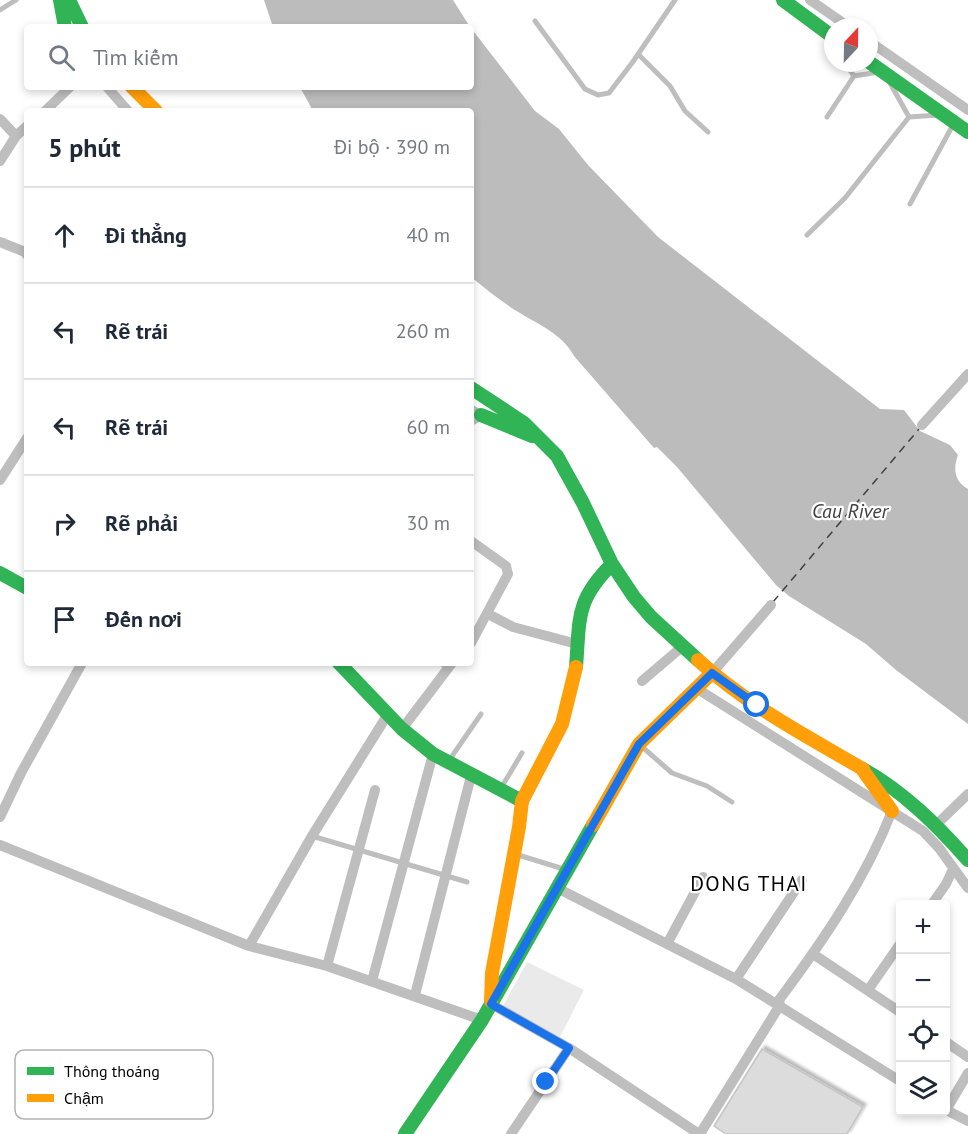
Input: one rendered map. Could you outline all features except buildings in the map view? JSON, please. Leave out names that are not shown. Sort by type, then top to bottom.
[{"type":"main road","points":[[60,0],[64,24]]},
{"type":"main road","points":[[69,0],[81,24]]},
{"type":"main road","points":[[783,0],[824,31]]},
{"type":"main road","points":[[878,68],[968,132]]},
{"type":"main road","points":[[133,90],[142,108]]},
{"type":"main road","points":[[135,90],[153,108]]},
{"type":"main road","points":[[474,390],[524,423],[557,456],[583,503],[612,564],[634,597],[683,646],[712,673],[796,732],[900,792],[937,824],[968,860]]},
{"type":"main road","points":[[474,415],[543,440]]},
{"type":"main road","points":[[491,1004],[492,973],[522,801],[562,724],[573,684],[578,628],[583,602],[602,573],[612,564]]},
{"type":"main road","points":[[0,573],[24,584]]},
{"type":"main road","points":[[347,666],[402,729],[433,754],[522,801]]},
{"type":"main road","points":[[405,1134],[482,1020],[639,744],[712,673]]},
{"type":"main road","points":[[860,767],[892,811]]},
{"type":"street","points":[[52,0],[64,24]]},
{"type":"street","points":[[810,0],[836,18]]},
{"type":"street","points":[[878,47],[968,110]]},
{"type":"street","points":[[48,108],[67,90]]},
{"type":"street","points":[[110,90],[125,108]]},
{"type":"street","points":[[0,119],[16,136]]},
{"type":"street","points":[[0,161],[16,136],[24,129]]},
{"type":"street","points":[[0,242],[24,251]]},
{"type":"street","points":[[922,425],[968,374]]},
{"type":"street","points":[[0,480],[24,443]]},
{"type":"street","points":[[474,543],[506,566],[508,574],[474,637]]},
{"type":"street","points":[[712,673],[771,605]]},
{"type":"street","points":[[488,614],[513,627],[578,644]]},
{"type":"street","points":[[642,681],[683,646]]},
{"type":"street","points":[[0,817],[21,773],[80,666]]},
{"type":"street","points":[[402,729],[446,666]]},
{"type":"street","points":[[696,688],[923,831],[939,848],[968,888]]},
{"type":"street","points":[[249,946],[312,836],[388,714]]},
{"type":"street","points":[[372,981],[433,754]]},
{"type":"street","points":[[415,995],[471,776]]},
{"type":"street","points":[[327,966],[375,790]]},
{"type":"street","points":[[937,824],[968,794]]},
{"type":"street","points":[[491,1004],[569,1048],[696,1133],[778,1002],[813,954],[862,876],[892,811]]},
{"type":"street","points":[[0,845],[249,946],[327,966],[482,1020]]},
{"type":"street","points":[[935,900],[953,869]]},
{"type":"street","points":[[667,944],[703,877]]},
{"type":"street","points":[[736,979],[802,880]]},
{"type":"street","points":[[557,888],[778,1002],[896,1078]]},
{"type":"street","points":[[868,990],[896,950]]},
{"type":"street","points":[[813,954],[896,1009]]},
{"type":"street","points":[[950,1045],[968,1057]]},
{"type":"street","points":[[511,1134],[569,1048]]},
{"type":"street","points":[[950,1103],[968,1073]]},
{"type":"street","points":[[950,1112],[968,1121]]},
{"type":"lane","points":[[0,10],[16,0]]},
{"type":"lane","points":[[535,21],[585,89],[598,95],[609,93],[675,0]]},
{"type":"lane","points":[[819,27],[824,34]]},
{"type":"lane","points":[[638,54],[670,86],[685,111],[708,132]]},
{"type":"lane","points":[[851,72],[854,76]]},
{"type":"lane","points":[[827,117],[854,76],[884,72],[909,117]]},
{"type":"lane","points":[[909,117],[950,118],[910,204]]},
{"type":"lane","points":[[807,235],[841,202],[909,117]]},
{"type":"lane","points":[[447,763],[481,714]]},
{"type":"lane","points":[[639,744],[672,773],[707,786],[732,802]]},
{"type":"lane","points":[[500,790],[522,753]]},
{"type":"lane","points":[[312,836],[467,882]]},
{"type":"lane","points":[[514,853],[567,870]]},
{"type":"shaded area","points":[[527,962],[584,990],[560,1037],[503,1006]]},
{"type":"water","points":[[264,0],[453,0],[468,24],[272,24]]},
{"type":"water","name":"Cau River","points":[[474,32],[535,111],[559,129],[588,165],[658,237],[880,409],[904,410],[920,431],[950,445],[958,455],[955,465],[957,478],[968,489],[968,724],[896,670],[866,644],[789,596],[776,585],[677,467],[657,447],[654,448],[569,348],[550,331],[507,305],[474,279],[474,108],[311,108],[302,90],[474,90]]},
{"type":"ferry route","points":[[773,602],[919,429]]},
{"type":"traffic: fast","points":[[60,0],[64,24]]},
{"type":"traffic: fast","points":[[69,0],[81,24]]},
{"type":"traffic: fast","points":[[783,0],[824,30]]},
{"type":"traffic: fast","points":[[878,68],[968,132]]},
{"type":"traffic: fast","points":[[474,390],[524,423],[557,456],[583,503],[612,564],[634,597],[651,617],[698,660]]},
{"type":"traffic: fast","points":[[481,415],[532,436]]},
{"type":"traffic: fast","points":[[576,667],[579,623],[585,600],[591,589],[612,564]]},
{"type":"traffic: fast","points":[[0,573],[24,586]]},
{"type":"traffic: fast","points":[[342,666],[402,729],[433,754],[522,801]]},
{"type":"traffic: fast","points":[[863,769],[892,788],[919,810],[968,860]]},
{"type":"traffic: fast","points":[[405,1134],[482,1020],[593,825]]},
{"type":"traffic: slow","points":[[135,90],[153,108]]},
{"type":"traffic: slow","points":[[698,660],[757,706],[863,769]]},
{"type":"traffic: slow","points":[[491,1001],[492,973],[522,801],[562,724],[576,667]]},
{"type":"traffic: slow","points":[[593,825],[639,744],[712,673]]},
{"type":"traffic: slow","points":[[862,769],[892,811]]},
{"type":"district","name":"DONG THAI","points":[[749,883]]},
{"type":"route","points":[[546,1082],[569,1048],[491,1004],[639,744],[712,673],[757,705]]}]
